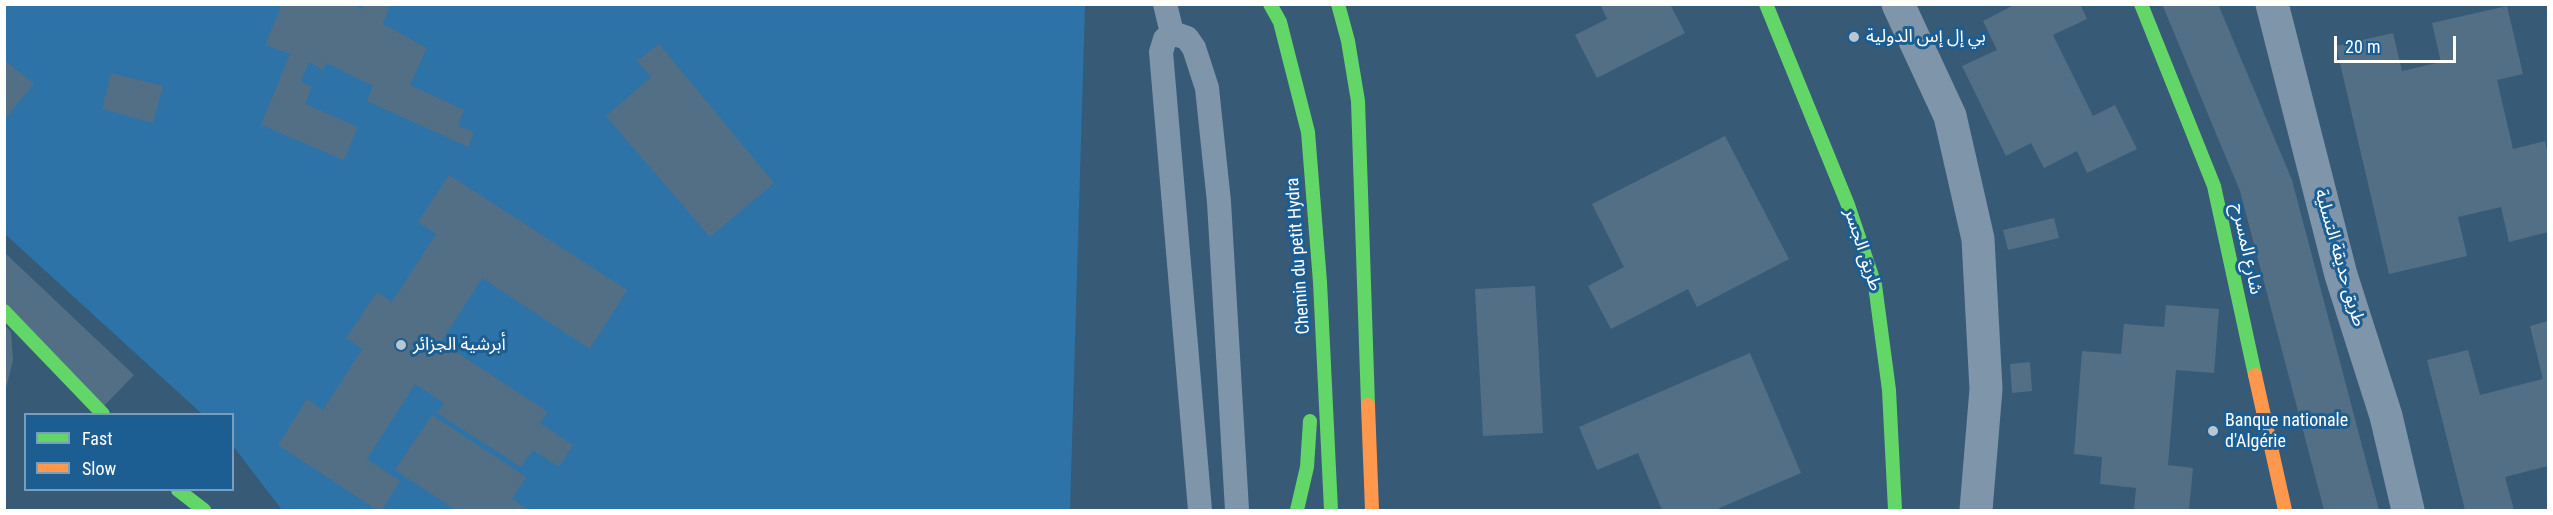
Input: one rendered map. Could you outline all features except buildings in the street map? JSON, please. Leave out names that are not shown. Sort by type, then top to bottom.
[{"type":"street","name":"Chemin du petit Hydra","points":[[1270,4],[1280,22],[1308,132],[1320,282],[1331,510]]},
{"type":"street","points":[[1338,4],[1348,41],[1358,100],[1372,510]]},
{"type":"street","name":"طريق الجسر","points":[[1766,4],[1848,205],[1875,285],[1889,390],[1895,510]]},
{"type":"street","points":[[1898,4],[1950,116],[1978,239],[1986,389],[1976,510]]},
{"type":"street","name":"شارع المسرح","points":[[2141,4],[2214,186],[2285,510]]},
{"type":"street","name":"طريق حديقة التسلية","points":[[2272,4],[2341,275],[2386,416],[2408,510]]},
{"type":"street","points":[[1298,510],[1307,467],[1320,282]]},
{"type":"street","points":[[4,311],[102,413]]},
{"type":"street","points":[[180,491],[204,510]]},
{"type":"lane","points":[[1165,4],[1172,33]]},
{"type":"lane","points":[[1172,33],[1165,39],[1161,52],[1200,510]]},
{"type":"lane","points":[[1172,33],[1187,38],[1194,48],[1207,88],[1219,202],[1237,510]]},
{"type":"shaded area","points":[[4,5],[1085,5],[1070,510],[282,510],[234,447],[234,413],[201,413],[5,234]]},
{"type":"traffic: fast","points":[[1270,4],[1280,22],[1308,132],[1320,282],[1331,510]]},
{"type":"traffic: fast","points":[[1338,4],[1348,41],[1358,101],[1368,405]]},
{"type":"traffic: fast","points":[[1766,4],[1848,205],[1875,285],[1889,390],[1895,510]]},
{"type":"traffic: fast","points":[[2141,4],[2214,186],[2255,375]]},
{"type":"traffic: fast","points":[[4,311],[102,413]]},
{"type":"traffic: fast","points":[[1297,510],[1307,467],[1310,421]]},
{"type":"traffic: fast","points":[[179,491],[204,510]]},
{"type":"traffic: slow","points":[[2255,375],[2285,510]]},
{"type":"traffic: slow","points":[[1368,405],[1372,510]]},
{"type":"place","name":"بي إل إس الدولية","points":[[1854,37]]},
{"type":"place","name":"أبرشية الجزائر","points":[[401,345]]},
{"type":"place","name":"Banque nationale d'Algérie","points":[[2213,431]]}]
